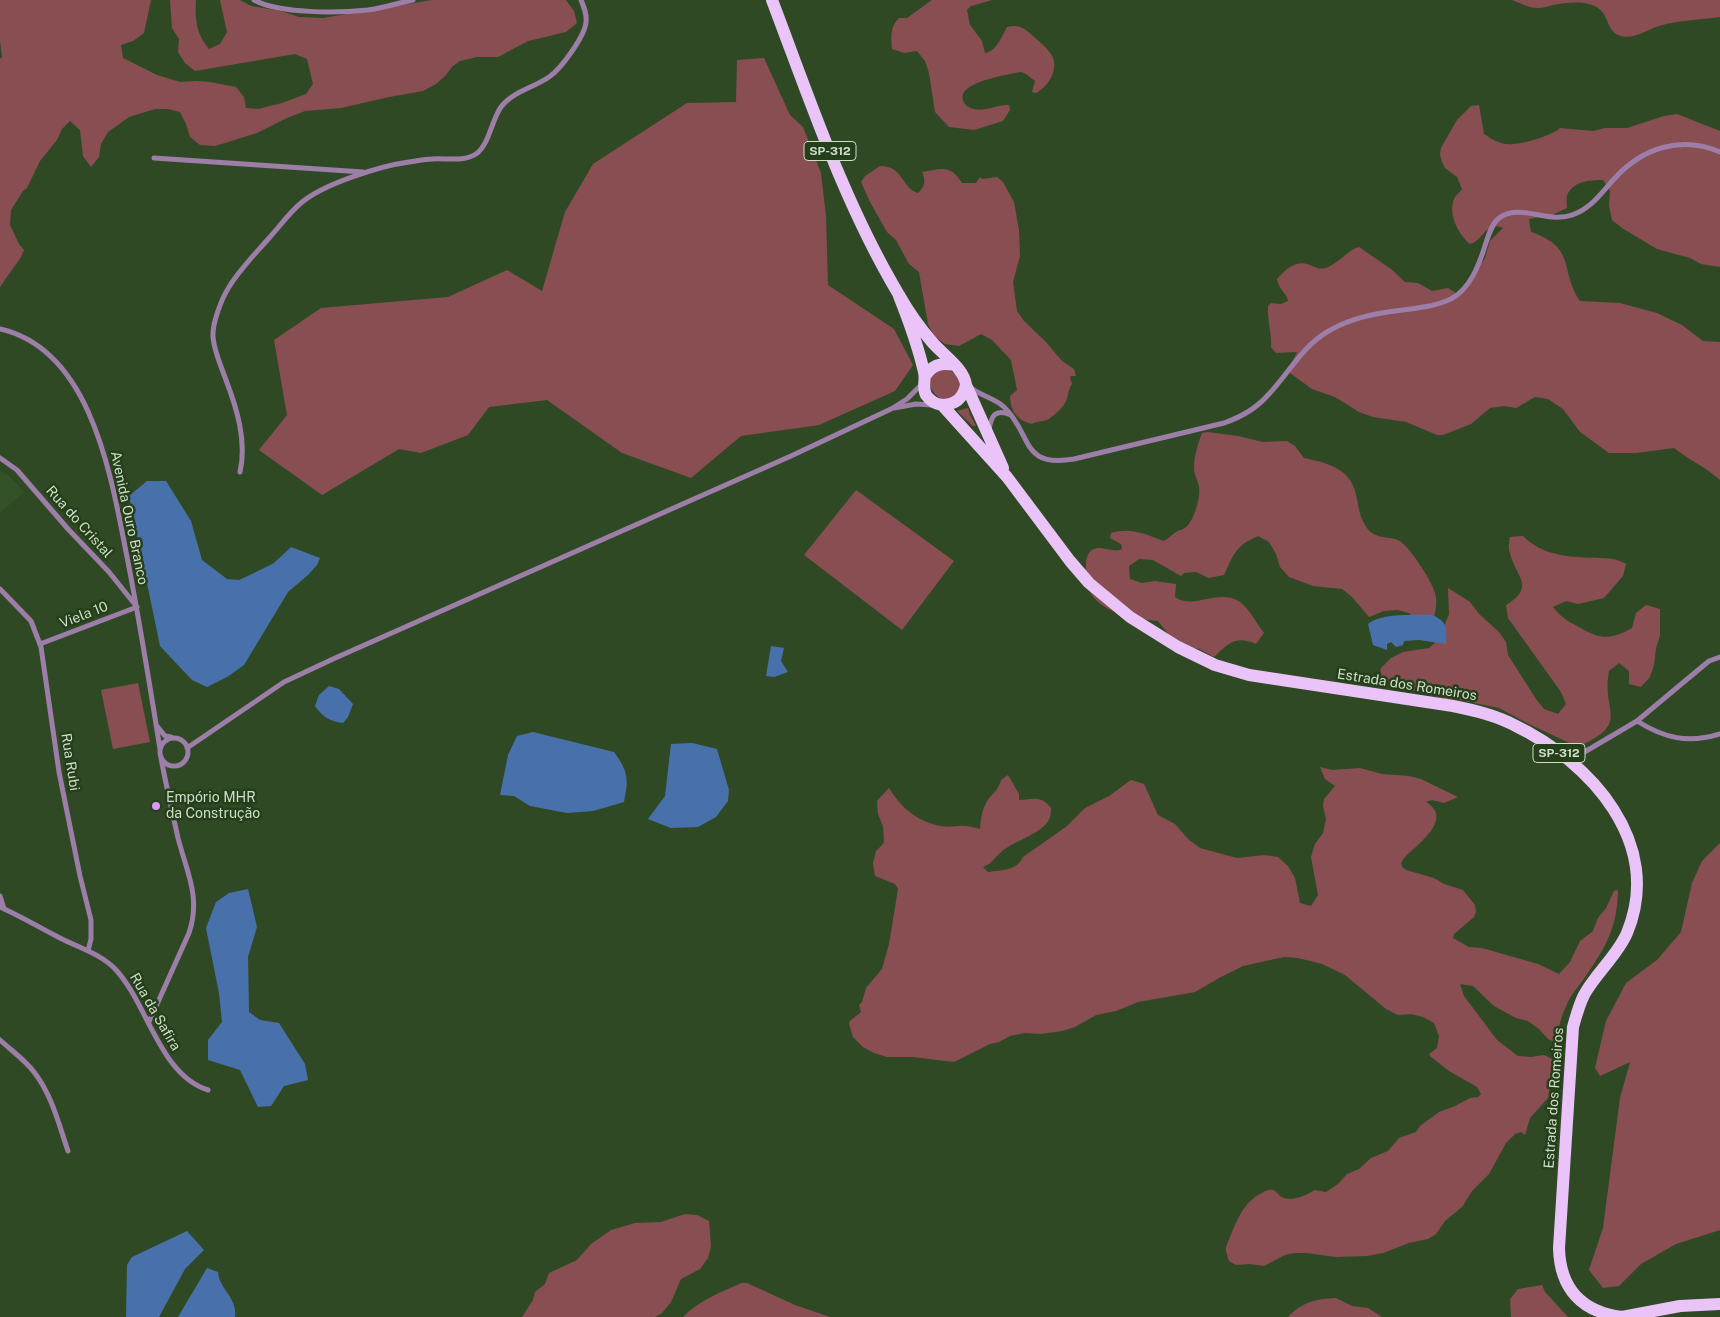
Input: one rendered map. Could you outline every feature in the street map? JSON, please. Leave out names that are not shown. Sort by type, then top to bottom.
[{"type":"main road","name":"Estrada dos Romeiros","points":[[772,0],[821,129],[856,214],[899,296],[916,340],[926,395],[936,404],[942,405],[1007,477],[1088,583],[1130,617],[1178,647],[1215,665],[1249,675],[1477,711],[1498,718],[1526,731],[1569,761],[1598,789],[1621,820],[1634,856],[1635,902],[1627,932],[1619,947],[1584,994],[1573,1027],[1560,1260],[1567,1286],[1576,1297],[1597,1312],[1608,1316],[1622,1317],[1680,1306],[1720,1304]]},
{"type":"main road","name":"Estrada dos Romeiros","points":[[899,296],[931,341],[963,373],[966,385],[1007,477]]},
{"type":"main road","points":[[924,379],[929,370],[940,364],[954,365]]},
{"type":"main road","points":[[942,405],[948,405],[959,400],[966,385]]},
{"type":"street","points":[[254,0],[276,8],[293,11],[368,10],[413,0]]},
{"type":"street","points":[[240,472],[244,456],[240,428],[235,404],[215,347],[213,335],[216,317],[229,287],[301,203],[323,190],[366,172],[400,163],[430,159],[467,158],[478,153],[500,108],[508,100],[550,76],[572,50],[586,23],[586,11],[581,0]]},
{"type":"street","points":[[966,385],[977,393],[1000,404],[1011,415],[1031,449],[1038,456],[1052,461],[1074,459],[1216,425],[1246,414],[1267,396],[1313,342],[1327,332],[1365,316],[1432,305],[1452,298],[1460,292],[1475,271],[1492,227],[1497,220],[1504,216],[1518,212],[1554,218],[1573,215],[1592,203],[1614,178],[1633,161],[1657,148],[1671,144],[1687,144],[1720,152]]},
{"type":"street","points":[[154,158],[366,172]]},
{"type":"street","name":"Avenida Ouro Branco","points":[[0,329],[16,333],[32,341],[66,375],[83,402],[102,445],[110,473],[137,607],[160,749]]},
{"type":"street","points":[[161,758],[170,765],[178,765],[184,760],[187,748],[284,682],[791,456],[907,399],[924,379]]},
{"type":"street","points":[[891,408],[916,404],[942,405]]},
{"type":"street","points":[[989,434],[991,419],[995,414],[1011,415]]},
{"type":"street","name":"Rua do Cristal","points":[[0,458],[17,470],[68,529],[110,572],[137,607]]},
{"type":"street","name":"Rua Rubi","points":[[0,589],[31,621],[40,644],[59,772],[74,849],[91,920],[91,939],[88,951]]},
{"type":"street","name":"Viela 10","points":[[40,644],[137,607]]},
{"type":"street","points":[[1569,761],[1637,721],[1709,661],[1720,657]]},
{"type":"street","points":[[1637,721],[1655,732],[1679,739],[1702,738],[1720,734]]},
{"type":"street","points":[[156,726],[165,736],[182,741],[187,748]]},
{"type":"street","points":[[149,1022],[189,933],[194,912],[193,891],[179,840],[160,749],[165,741],[175,738]]},
{"type":"street","points":[[166,781],[170,765]]},
{"type":"street","points":[[0,896],[2,908]]},
{"type":"street","name":"Rua da Safira","points":[[2,908],[99,957],[117,971],[178,1071],[199,1087],[208,1090]]},
{"type":"street","points":[[0,1040],[14,1051],[35,1073],[46,1091],[68,1151]]},
{"type":"shaded area","points":[[0,0],[151,0],[144,33],[133,41],[121,45],[123,58],[157,75],[180,82],[210,82],[236,87],[244,97],[246,108],[258,109],[306,94],[313,84],[307,59],[295,54],[195,71],[185,63],[178,52],[179,39],[172,28],[170,0],[196,0],[197,26],[201,37],[209,49],[220,44],[227,32],[220,0],[240,0],[251,6],[281,11],[299,17],[323,18],[432,0],[566,0],[574,11],[577,23],[566,32],[528,41],[498,57],[477,57],[460,61],[436,84],[423,91],[341,108],[305,111],[257,133],[215,146],[200,145],[190,137],[180,112],[168,109],[155,109],[129,117],[108,132],[101,144],[99,157],[91,167],[83,156],[80,130],[70,121],[62,129],[57,140],[40,161],[27,188],[11,210],[10,225],[24,250],[0,287],[0,59],[2,57]]},
{"type":"shaded area","points":[[932,0],[992,0],[971,6],[967,10],[970,25],[982,41],[985,53],[995,47],[1007,27],[1015,26],[1022,28],[1041,43],[1051,54],[1054,71],[1049,81],[1036,93],[1032,92],[1035,81],[1021,72],[996,77],[976,84],[968,88],[963,94],[964,103],[967,106],[978,110],[1009,105],[1010,110],[1003,121],[974,130],[949,127],[935,112],[929,73],[925,61],[917,51],[904,53],[892,49],[892,32],[896,21],[899,18],[907,18]]},
{"type":"shaded area","points":[[1512,0],[1720,0],[1720,17],[1674,22],[1628,37],[1613,32],[1603,13],[1593,5],[1573,3],[1538,8]]},
{"type":"shaded area","points":[[764,58],[790,115],[803,127],[821,173],[826,216],[828,285],[894,329],[913,365],[895,391],[819,425],[741,436],[691,478],[622,453],[547,400],[489,407],[468,435],[421,453],[399,449],[322,495],[259,450],[287,415],[274,340],[321,308],[448,297],[507,270],[542,291],[565,212],[593,164],[687,103],[736,102],[737,60]]},
{"type":"shaded area","points":[[1479,105],[1484,134],[1506,144],[1534,140],[1560,128],[1593,131],[1605,128],[1627,128],[1664,116],[1677,114],[1720,131],[1720,267],[1701,264],[1690,258],[1657,249],[1622,228],[1612,220],[1609,206],[1610,191],[1603,180],[1577,184],[1569,191],[1567,208],[1554,214],[1529,219],[1531,232],[1545,238],[1561,252],[1574,290],[1580,301],[1620,303],[1657,313],[1682,325],[1703,341],[1720,342],[1720,480],[1674,448],[1636,453],[1609,453],[1580,432],[1563,409],[1548,399],[1535,397],[1516,408],[1504,406],[1490,408],[1471,424],[1443,435],[1437,435],[1406,422],[1373,417],[1359,412],[1335,397],[1312,389],[1290,373],[1290,367],[1297,352],[1276,353],[1271,347],[1268,306],[1271,303],[1281,304],[1288,301],[1277,279],[1294,265],[1303,263],[1318,268],[1326,268],[1359,247],[1391,269],[1405,282],[1418,283],[1432,291],[1448,288],[1459,295],[1464,292],[1485,258],[1490,241],[1503,228],[1497,226],[1489,228],[1479,239],[1470,244],[1466,240],[1455,223],[1452,211],[1454,199],[1462,189],[1457,177],[1445,168],[1440,155],[1441,148],[1457,120],[1471,106]]},
{"type":"shaded area","points":[[880,166],[894,170],[908,187],[918,193],[924,184],[922,172],[935,170],[949,170],[962,183],[976,183],[980,177],[982,179],[997,177],[1003,182],[1014,202],[1019,230],[1020,256],[1013,282],[1017,311],[1062,361],[1074,369],[1076,376],[1070,377],[1072,384],[1064,405],[1049,419],[1032,424],[1018,418],[1015,414],[1010,401],[1010,396],[1017,390],[1011,360],[992,340],[981,334],[959,346],[945,344],[934,336],[928,324],[919,272],[909,264],[896,240],[887,232],[861,182],[865,176]]},
{"type":"shaded area","points":[[940,366],[950,370],[955,375],[959,381],[961,391],[945,401],[935,394],[930,385],[932,375]]},
{"type":"shaded area","points":[[968,408],[976,426],[973,426],[957,411]]},
{"type":"shaded area","points":[[1202,433],[1238,436],[1263,442],[1287,441],[1295,446],[1304,458],[1331,465],[1345,474],[1354,489],[1361,518],[1370,532],[1377,536],[1398,540],[1403,543],[1415,557],[1426,575],[1435,591],[1436,597],[1432,623],[1419,621],[1409,613],[1397,610],[1384,611],[1369,617],[1352,597],[1342,589],[1313,586],[1289,577],[1280,567],[1276,554],[1269,542],[1258,536],[1244,543],[1236,551],[1224,575],[1209,578],[1196,572],[1184,573],[1181,576],[1153,560],[1139,559],[1129,566],[1130,579],[1142,583],[1155,581],[1176,584],[1175,597],[1182,600],[1192,601],[1226,597],[1240,602],[1250,612],[1264,633],[1256,644],[1238,640],[1228,644],[1214,657],[1199,649],[1181,646],[1173,640],[1158,621],[1122,614],[1110,610],[1100,603],[1092,595],[1087,585],[1086,560],[1088,554],[1096,548],[1122,549],[1121,544],[1110,538],[1111,533],[1131,531],[1163,541],[1189,524],[1199,496],[1199,487],[1194,471],[1195,455]]},
{"type":"shaded area","points":[[0,470],[9,476],[24,492],[0,513]]},
{"type":"shaded area","points":[[856,490],[954,561],[902,630],[804,555]]},
{"type":"shaded area","points":[[1523,536],[1540,548],[1558,555],[1613,559],[1626,564],[1623,576],[1604,598],[1578,604],[1566,601],[1553,607],[1564,618],[1592,634],[1604,637],[1617,635],[1632,628],[1636,613],[1646,605],[1660,609],[1660,636],[1650,677],[1641,687],[1629,684],[1629,671],[1619,663],[1609,671],[1608,698],[1611,716],[1609,723],[1604,731],[1595,738],[1578,747],[1499,708],[1445,699],[1379,682],[1381,668],[1391,658],[1403,652],[1429,648],[1439,639],[1449,614],[1448,588],[1470,602],[1479,614],[1499,632],[1506,642],[1508,655],[1536,699],[1544,709],[1558,714],[1566,704],[1561,692],[1508,618],[1506,605],[1515,599],[1522,587],[1509,551],[1510,537]]},
{"type":"shaded area","points":[[138,683],[150,742],[113,749],[101,690]]},
{"type":"shaded area","points":[[1320,767],[1332,770],[1360,768],[1382,774],[1409,776],[1421,779],[1458,797],[1444,803],[1432,800],[1426,802],[1434,809],[1435,823],[1431,831],[1401,863],[1402,867],[1406,870],[1434,878],[1444,884],[1463,890],[1475,905],[1476,912],[1474,917],[1454,934],[1453,938],[1469,947],[1482,948],[1538,964],[1559,974],[1570,962],[1580,941],[1593,931],[1598,918],[1606,908],[1614,891],[1618,891],[1613,927],[1609,937],[1563,1012],[1556,1043],[1548,1039],[1528,1021],[1516,1018],[1494,1006],[1473,986],[1460,984],[1464,996],[1497,1040],[1518,1056],[1544,1055],[1554,1060],[1548,1098],[1530,1118],[1525,1135],[1521,1132],[1515,1134],[1506,1143],[1489,1174],[1472,1191],[1462,1207],[1445,1221],[1436,1234],[1428,1239],[1367,1256],[1335,1257],[1295,1253],[1285,1255],[1264,1266],[1236,1265],[1229,1261],[1226,1247],[1244,1209],[1255,1197],[1270,1190],[1289,1199],[1303,1196],[1314,1190],[1326,1192],[1338,1184],[1347,1174],[1359,1169],[1371,1158],[1388,1151],[1399,1138],[1416,1132],[1420,1126],[1439,1112],[1470,1098],[1478,1097],[1481,1094],[1477,1087],[1449,1071],[1430,1056],[1429,1054],[1437,1048],[1439,1036],[1434,1023],[1423,1017],[1411,1014],[1398,1015],[1386,1009],[1345,975],[1322,964],[1298,958],[1284,957],[1243,966],[1195,992],[1138,1002],[1116,1011],[1096,1015],[1075,1027],[1062,1031],[1041,1034],[1025,1033],[1010,1036],[954,1062],[913,1057],[887,1057],[863,1047],[853,1037],[849,1024],[850,1021],[861,1012],[859,1005],[862,1002],[866,988],[882,969],[889,944],[898,889],[895,884],[875,876],[873,863],[876,851],[884,841],[883,826],[878,814],[877,801],[889,788],[899,802],[911,813],[925,821],[944,827],[967,826],[980,829],[985,805],[998,788],[1001,780],[1008,775],[1019,794],[1019,800],[1040,799],[1044,801],[1051,808],[1050,818],[1046,824],[1033,834],[1014,843],[983,867],[988,872],[1008,869],[1017,865],[1023,857],[1067,826],[1085,808],[1109,796],[1131,780],[1144,784],[1158,815],[1175,824],[1189,840],[1200,848],[1237,858],[1264,855],[1278,857],[1288,866],[1295,878],[1300,903],[1311,906],[1318,895],[1311,857],[1315,844],[1323,833],[1326,819],[1323,806],[1324,799],[1335,786],[1325,779]]},
{"type":"shaded area","points":[[1720,843],[1720,1230],[1676,1244],[1641,1264],[1619,1286],[1603,1288],[1589,1270],[1603,1228],[1620,1098],[1630,1062],[1600,1076],[1595,1068],[1606,1021],[1626,983],[1657,960],[1681,932],[1692,883],[1702,861]]},
{"type":"shaded area","points":[[685,1214],[697,1215],[709,1221],[711,1246],[708,1258],[700,1269],[681,1279],[671,1302],[662,1313],[655,1317],[522,1317],[533,1300],[535,1292],[545,1284],[549,1273],[577,1260],[591,1244],[611,1230],[635,1223],[661,1222]]},
{"type":"shaded area","points":[[742,1283],[747,1283],[795,1305],[830,1317],[683,1317],[703,1301]]},
{"type":"shaded area","points":[[1542,1285],[1545,1292],[1568,1317],[1511,1317],[1510,1299],[1518,1289]]},
{"type":"shaded area","points":[[1336,1298],[1352,1306],[1368,1308],[1382,1317],[1288,1317],[1310,1302]]},
{"type":"water","points":[[147,481],[166,481],[191,521],[202,560],[227,579],[239,580],[274,563],[291,547],[320,558],[317,565],[308,575],[288,592],[244,665],[227,677],[207,687],[192,680],[160,646],[129,496]]},
{"type":"water","points":[[1399,615],[1433,615],[1444,623],[1446,644],[1419,640],[1404,641],[1403,645],[1396,647],[1391,642],[1387,644],[1387,650],[1373,645],[1368,624],[1374,620]]},
{"type":"water","points":[[771,646],[784,648],[781,661],[788,672],[774,677],[766,676]]},
{"type":"water","points":[[329,686],[339,689],[353,704],[348,717],[343,723],[327,718],[315,706],[319,695]]},
{"type":"water","points":[[533,732],[614,752],[625,770],[627,787],[624,802],[593,811],[567,813],[530,806],[514,796],[500,795],[508,755],[517,736]]},
{"type":"water","points":[[692,743],[717,749],[729,790],[728,801],[716,817],[698,827],[671,828],[648,819],[665,796],[671,744]]},
{"type":"water","points":[[248,889],[257,927],[248,957],[249,1012],[260,1020],[279,1023],[305,1064],[308,1080],[284,1086],[271,1106],[258,1107],[240,1070],[208,1060],[208,1040],[222,1022],[219,993],[206,928],[216,902],[229,893]]},
{"type":"water","points":[[187,1231],[204,1250],[185,1269],[159,1317],[126,1317],[127,1265],[132,1257]]},
{"type":"water","points":[[207,1268],[218,1272],[222,1284],[234,1304],[235,1317],[178,1317]]},
{"type":"place","name":"Empório MHR da Construção","points":[[156,806]]}]
